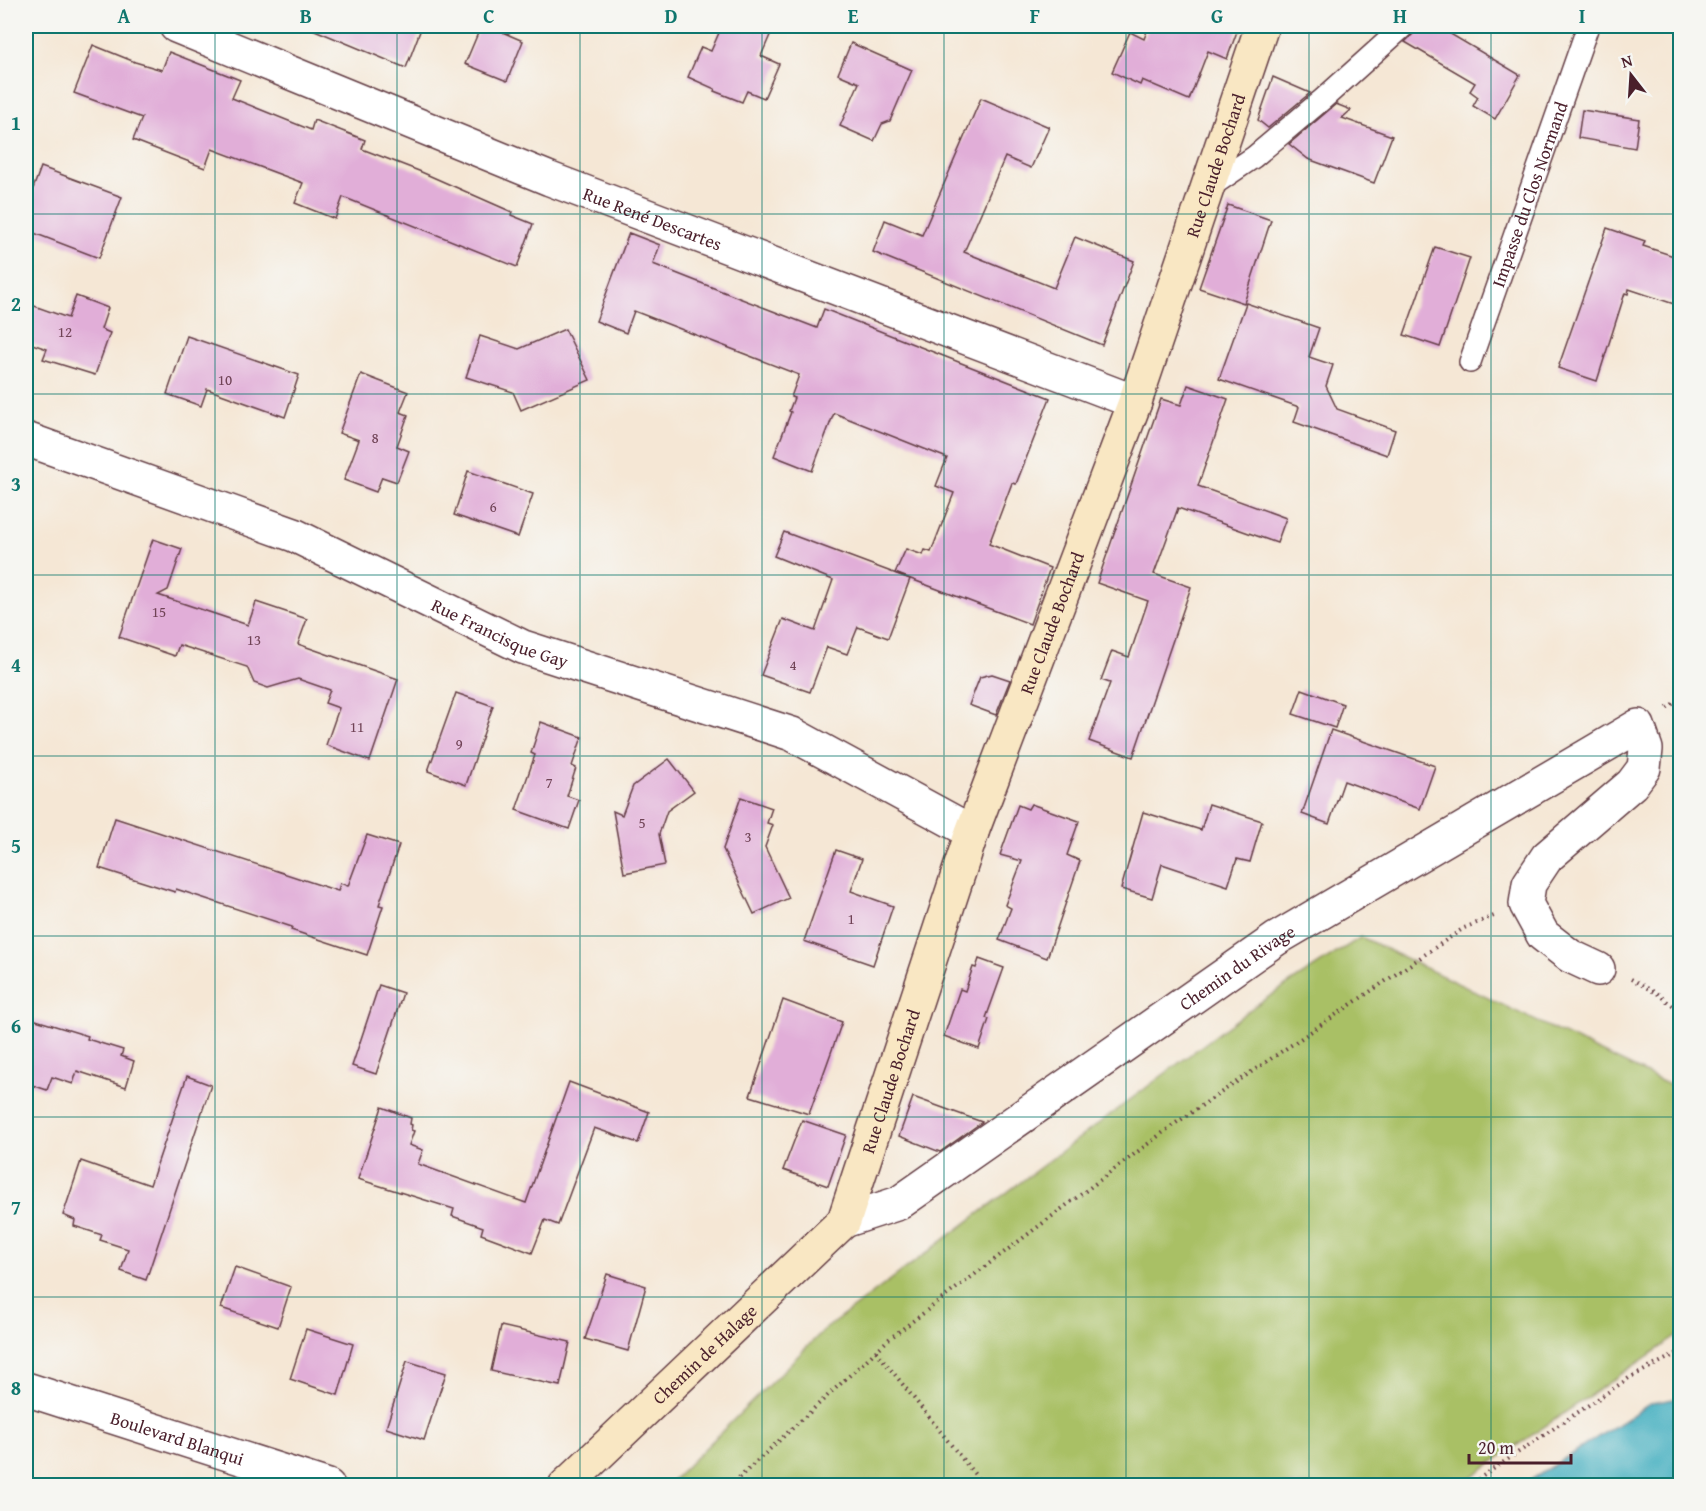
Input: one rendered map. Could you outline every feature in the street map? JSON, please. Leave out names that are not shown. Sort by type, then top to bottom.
[{"type":"main road","name":"Rue Claude Bochard","points":[[844,1221],[972,832],[1135,402],[1262,26]]},
{"type":"main road","name":"Chemin de Halage","points":[[565,1485],[844,1221]]},
{"type":"street","name":"Rue René Descartes","points":[[176,26],[550,179],[1135,402]]},
{"type":"street","name":"Rue Francisque Gay","points":[[26,439],[294,535],[523,647],[792,735],[972,832]]},
{"type":"street","name":"Chemin du Rivage","points":[[844,1221],[899,1203],[1276,939],[1638,726],[1646,749],[1644,768],[1632,784],[1547,857],[1529,884],[1526,904]]},
{"type":"street","points":[[1526,904],[1543,934],[1570,957],[1598,969]]},
{"type":"street","name":"Boulevard Blanqui","points":[[26,1389],[328,1485]]},
{"type":"lane","points":[[1207,189],[1254,157],[1404,26]]},
{"type":"lane","name":"Impasse du Clos Normand","points":[[1470,362],[1588,26]]},
{"type":"path","points":[[730,1485],[898,1332],[1173,1125],[1464,928],[1526,904]]},
{"type":"path","points":[[1598,969],[1629,978],[1658,994],[1680,1012]]},
{"type":"path","points":[[876,1351],[984,1485]]},
{"type":"path","points":[[1468,1485],[1629,1378],[1680,1352]]},
{"type":"green space","points":[[1361,937],[1680,1090],[1680,1334],[1459,1485],[668,1485],[824,1330],[1256,1005]]},
{"type":"water","points":[[1680,1398],[1680,1485],[1523,1485],[1651,1403]]},
{"type":"building","points":[[305,26],[422,26],[406,68]]},
{"type":"building","points":[[481,26],[488,26],[523,41],[507,81],[465,64]]},
{"type":"building","points":[[722,26],[774,26],[761,56],[779,64],[764,98],[747,91],[742,102],[688,77],[701,47],[711,51]]},
{"type":"building","points":[[1149,26],[1239,26],[1227,59],[1208,51],[1189,100],[1142,80],[1140,85],[1112,72],[1130,32],[1144,39]]},
{"type":"building","points":[[1421,26],[1437,26],[1520,75],[1495,119],[1473,106],[1478,97],[1470,91],[1475,83],[1405,42]]},
{"type":"building","points":[[851,43],[912,70],[890,121],[882,124],[874,141],[840,126],[859,83],[838,74]]},
{"type":"building","points":[[93,45],[162,70],[169,52],[240,80],[232,98],[311,130],[314,120],[365,140],[362,149],[512,212],[511,215],[533,224],[517,267],[343,197],[335,219],[295,203],[303,183],[212,149],[205,168],[133,140],[142,118],[74,93]]},
{"type":"building","points":[[1273,77],[1310,93],[1268,128],[1258,120]]},
{"type":"building","points":[[981,98],[1049,127],[1031,168],[1005,157],[964,252],[1054,288],[1075,237],[1134,261],[1102,345],[873,252],[885,220],[922,235]]},
{"type":"building","points":[[1336,104],[1351,110],[1342,118],[1392,136],[1374,183],[1308,159],[1289,144]]},
{"type":"building","points":[[1582,110],[1639,119],[1635,148],[1578,138]]},
{"type":"building","points":[[41,167],[122,197],[99,258],[26,230],[26,208]]},
{"type":"building","points":[[1228,205],[1271,220],[1244,303],[1199,288]]},
{"type":"building","points":[[1607,228],[1645,241],[1643,246],[1680,258],[1680,306],[1629,289],[1628,294],[1625,293],[1597,381],[1558,368]]},
{"type":"building","points":[[629,233],[660,245],[653,264],[739,298],[817,328],[824,309],[1050,398],[1016,484],[1012,483],[989,544],[1050,568],[1030,624],[895,573],[906,549],[923,555],[925,550],[931,552],[954,493],[936,486],[947,458],[834,413],[812,471],[774,456],[791,412],[789,411],[794,398],[791,397],[799,375],[634,311],[626,333],[596,321]]},
{"type":"building","points":[[1435,247],[1470,258],[1440,347],[1404,335]]},
{"type":"building","points":[[76,296],[108,308],[101,329],[110,333],[95,375],[43,359],[47,349],[26,342],[26,303],[68,318]]},
{"type":"building","points":[[1246,303],[1319,328],[1309,357],[1333,365],[1326,386],[1337,409],[1395,430],[1387,455],[1294,422],[1299,407],[1219,379]]},
{"type":"building","points":[[565,329],[590,380],[521,410],[513,392],[466,377],[480,336],[519,349]]},
{"type":"building","points":[[187,336],[299,375],[285,417],[207,389],[201,406],[167,394]]},
{"type":"building","points":[[361,374],[408,392],[400,412],[408,415],[397,446],[409,451],[397,482],[382,477],[376,492],[344,480],[359,440],[339,433]]},
{"type":"building","points":[[1188,385],[1228,399],[1198,486],[1286,518],[1277,543],[1178,508],[1154,574],[1191,587],[1133,757],[1089,741],[1110,683],[1101,680],[1112,651],[1129,657],[1148,601],[1097,583],[1161,399],[1181,405]]},
{"type":"building","points":[[468,471],[533,494],[518,537],[454,515]]},
{"type":"building","points":[[784,532],[910,579],[888,638],[858,627],[847,654],[827,647],[810,692],[761,675],[783,619],[815,631],[833,580],[774,556]]},
{"type":"building","points":[[153,539],[182,549],[168,590],[158,595],[248,625],[256,602],[307,619],[298,644],[398,679],[370,761],[326,745],[339,708],[325,703],[330,690],[298,679],[268,688],[254,683],[247,667],[179,645],[175,656],[119,637]]},
{"type":"building","points":[[992,674],[1010,680],[996,715],[969,705],[980,677]]},
{"type":"building","points":[[1302,689],[1343,704],[1335,728],[1293,714]]},
{"type":"building","points":[[456,693],[493,706],[466,785],[428,771]]},
{"type":"building","points":[[541,722],[582,737],[572,766],[576,768],[567,796],[579,800],[569,829],[516,810],[535,755],[531,753]]},
{"type":"building","points":[[1331,730],[1435,766],[1420,809],[1344,781],[1329,824],[1302,814]]},
{"type":"building","points":[[669,759],[694,791],[667,811],[659,834],[665,865],[624,873],[613,811],[622,815],[633,786]]},
{"type":"building","points":[[741,797],[772,808],[767,823],[773,825],[765,847],[789,898],[754,914],[723,849]]},
{"type":"building","points":[[1031,804],[1079,821],[1067,855],[1080,861],[1047,958],[999,940],[1011,908],[1005,905],[1022,861],[1000,855],[1018,805],[1028,809]]},
{"type":"building","points":[[1209,804],[1262,821],[1250,862],[1237,859],[1228,886],[1162,864],[1152,898],[1121,889],[1143,812],[1201,830]]},
{"type":"building","points":[[115,818],[338,891],[340,883],[348,886],[367,835],[399,845],[379,905],[383,906],[367,955],[291,930],[292,927],[176,889],[175,892],[99,868]]},
{"type":"building","points":[[836,850],[862,859],[851,891],[893,906],[873,965],[804,941]]},
{"type":"building","points":[[979,959],[1004,968],[986,1018],[989,1019],[979,1049],[944,1036],[960,989],[965,991],[973,967],[976,968]]},
{"type":"building","points":[[379,985],[403,993],[376,1074],[352,1066]]},
{"type":"building","points":[[783,1000],[842,1022],[809,1114],[750,1096]]},
{"type":"building","points":[[26,1017],[88,1036],[87,1039],[123,1050],[121,1056],[134,1061],[126,1087],[77,1071],[73,1084],[52,1077],[47,1090],[26,1083]]},
{"type":"building","points":[[187,1076],[211,1085],[146,1280],[121,1271],[128,1249],[100,1240],[102,1235],[74,1226],[75,1220],[63,1215],[81,1161],[150,1185]]},
{"type":"building","points":[[569,1082],[649,1112],[638,1143],[594,1128],[558,1225],[545,1220],[532,1253],[481,1234],[483,1227],[452,1216],[454,1209],[358,1179],[382,1107],[411,1118],[411,1130],[414,1131],[409,1145],[423,1150],[418,1164],[526,1203]]},
{"type":"building","points":[[913,1097],[982,1122],[940,1152],[899,1136]]},
{"type":"building","points":[[802,1120],[846,1135],[828,1186],[783,1170]]},
{"type":"building","points":[[235,1267],[291,1287],[278,1327],[221,1308]]},
{"type":"building","points":[[607,1274],[646,1286],[628,1351],[585,1339]]},
{"type":"building","points":[[501,1326],[570,1342],[560,1386],[491,1371]]},
{"type":"building","points":[[306,1329],[353,1344],[338,1395],[290,1379]]},
{"type":"building","points":[[407,1361],[446,1373],[424,1440],[386,1428]]}]
